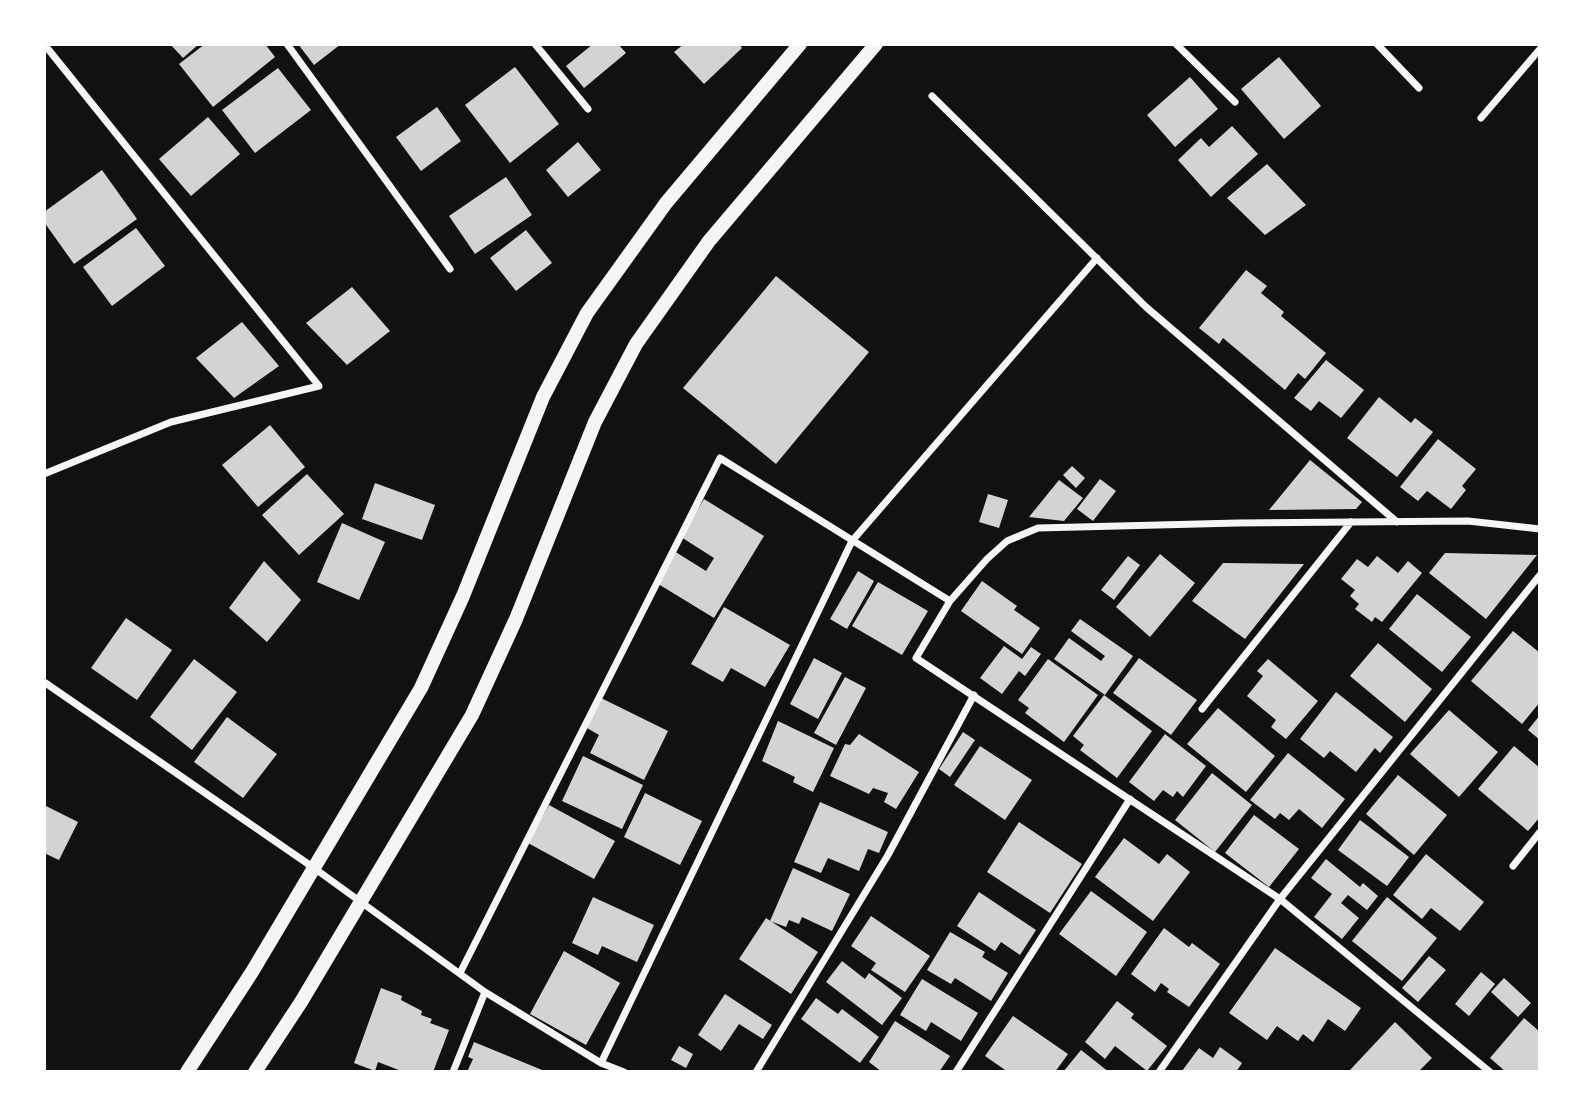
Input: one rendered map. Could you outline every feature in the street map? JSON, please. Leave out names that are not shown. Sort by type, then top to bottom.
[{"type":"main road","points":[[187,1072],[252,972],[421,688],[463,596],[543,397],[587,313],[666,203],[800,44]]},
{"type":"main road","points":[[256,1072],[301,1002],[472,715],[516,619],[595,422],[636,344],[709,241],[876,44]]},
{"type":"street","points":[[44,44],[319,386],[171,422],[44,474]]},
{"type":"street","points":[[287,44],[450,269]]},
{"type":"street","points":[[535,44],[588,109]]},
{"type":"street","points":[[1176,44],[1235,102]]},
{"type":"street","points":[[1377,44],[1419,88]]},
{"type":"street","points":[[1481,118],[1540,49]]},
{"type":"street","points":[[932,96],[1146,307],[1397,522]]},
{"type":"street","points":[[601,1063],[852,541],[1097,258]]},
{"type":"street","points":[[460,973],[720,458],[950,601]]},
{"type":"street","points":[[1202,709],[1351,522]]},
{"type":"street","points":[[1490,1072],[1280,899],[916,658],[950,601],[987,559],[1007,541],[1038,528],[1491,522],[1540,529]]},
{"type":"street","points":[[1159,1072],[1280,899],[1540,575]]},
{"type":"street","points":[[44,682],[314,868],[485,992],[601,1063],[624,1072]]},
{"type":"street","points":[[756,1072],[888,855],[974,695]]},
{"type":"street","points":[[956,1072],[1130,799]]},
{"type":"street","points":[[1513,866],[1540,832]]},
{"type":"street","points":[[453,1072],[485,992]]},
{"type":"building","points":[[170,44],[199,44],[183,58]]},
{"type":"building","points":[[205,44],[265,44],[275,57],[213,107],[179,64]]},
{"type":"building","points":[[298,44],[341,44],[314,65]]},
{"type":"building","points":[[593,44],[618,44],[626,53],[584,88],[566,66]]},
{"type":"building","points":[[684,44],[739,44],[742,48],[704,84],[674,52]]},
{"type":"building","points":[[1279,57],[1321,106],[1284,139],[1241,89]]},
{"type":"building","points":[[515,67],[559,124],[510,163],[465,105]]},
{"type":"building","points":[[278,68],[311,110],[255,153],[222,110]]},
{"type":"building","points":[[1190,77],[1218,109],[1175,147],[1147,115]]},
{"type":"building","points":[[437,107],[461,141],[421,171],[396,137]]},
{"type":"building","points":[[208,117],[240,154],[191,196],[159,159]]},
{"type":"building","points":[[1232,126],[1258,154],[1211,197],[1178,160],[1201,138],[1209,147]]},
{"type":"building","points":[[578,142],[601,170],[568,197],[546,170]]},
{"type":"building","points":[[1267,164],[1306,205],[1265,235],[1227,198]]},
{"type":"building","points":[[102,170],[137,219],[74,264],[44,222],[44,212]]},
{"type":"building","points":[[506,177],[532,215],[475,254],[449,216]]},
{"type":"building","points":[[136,228],[165,266],[112,306],[83,267]]},
{"type":"building","points":[[526,230],[552,263],[516,291],[490,258]]},
{"type":"building","points":[[1246,270],[1267,286],[1261,293],[1284,312],[1281,316],[1326,353],[1305,379],[1298,373],[1285,390],[1223,338],[1219,344],[1199,328]]},
{"type":"building","points":[[776,276],[869,352],[776,464],[683,388]]},
{"type":"building","points":[[352,287],[390,331],[347,365],[306,323]]},
{"type":"building","points":[[242,322],[279,366],[234,398],[196,358]]},
{"type":"building","points":[[1326,360],[1364,390],[1341,418],[1319,401],[1311,411],[1294,398]]},
{"type":"building","points":[[1379,397],[1411,423],[1415,418],[1433,432],[1397,477],[1347,438]]},
{"type":"building","points":[[270,425],[305,467],[258,507],[222,465]]},
{"type":"building","points":[[1438,439],[1476,469],[1462,486],[1466,490],[1451,509],[1427,491],[1418,501],[1400,487]]},
{"type":"building","points":[[1310,460],[1362,502],[1356,509],[1269,510]]},
{"type":"building","points":[[1072,466],[1085,478],[1076,488],[1063,475]]},
{"type":"building","points":[[307,474],[344,514],[299,555],[262,515]]},
{"type":"building","points":[[1100,479],[1116,491],[1093,521],[1077,509]]},
{"type":"building","points":[[1059,480],[1083,498],[1064,521],[1029,517]]},
{"type":"building","points":[[375,483],[435,505],[422,540],[362,519]]},
{"type":"building","points":[[988,494],[1008,500],[999,528],[979,522]]},
{"type":"building","points":[[704,499],[764,536],[714,618],[655,582],[674,551],[706,571],[714,558],[681,537]]},
{"type":"building","points":[[342,523],[385,542],[359,600],[317,582]]},
{"type":"building","points":[[1445,553],[1537,555],[1486,619],[1429,573]]},
{"type":"building","points":[[1160,554],[1195,583],[1150,637],[1116,607]]},
{"type":"building","points":[[1128,556],[1140,565],[1114,600],[1101,590]]},
{"type":"building","points":[[1377,556],[1398,573],[1408,561],[1422,573],[1382,622],[1375,617],[1372,622],[1355,609],[1359,604],[1350,596],[1355,590],[1341,579],[1357,559],[1368,567]]},
{"type":"building","points":[[264,561],[301,600],[267,642],[229,608]]},
{"type":"building","points":[[1223,563],[1304,564],[1245,639],[1192,601]]},
{"type":"building","points":[[858,571],[874,581],[847,629],[830,619]]},
{"type":"building","points":[[982,581],[1017,606],[1014,610],[1040,628],[1022,654],[961,611]]},
{"type":"building","points":[[878,582],[928,611],[902,655],[852,626]]},
{"type":"building","points":[[1417,594],[1471,637],[1442,672],[1389,629]]},
{"type":"building","points":[[724,607],[790,645],[765,687],[731,668],[723,682],[691,664]]},
{"type":"building","points":[[126,618],[172,650],[137,700],[91,668]]},
{"type":"building","points":[[1080,619],[1133,656],[1105,695],[1054,659],[1069,638],[1101,661],[1105,656],[1071,631]]},
{"type":"building","points":[[1513,631],[1540,653],[1540,702],[1522,724],[1471,681]]},
{"type":"building","points":[[1378,643],[1432,689],[1405,722],[1350,676]]},
{"type":"building","points":[[1004,646],[1022,659],[1031,647],[1041,654],[1025,676],[1019,671],[1002,694],[980,678]]},
{"type":"building","points":[[814,658],[842,673],[818,719],[790,704]]},
{"type":"building","points":[[1139,658],[1197,700],[1171,735],[1113,693]]},
{"type":"building","points":[[194,659],[237,692],[192,750],[150,717]]},
{"type":"building","points":[[1048,659],[1098,695],[1064,742],[1025,713],[1029,708],[1018,700]]},
{"type":"building","points":[[1268,659],[1318,701],[1286,739],[1271,727],[1276,720],[1247,696],[1263,676],[1257,671]]},
{"type":"building","points":[[845,677],[866,688],[836,745],[814,733]]},
{"type":"building","points":[[1336,692],[1393,737],[1380,753],[1375,748],[1356,772],[1330,751],[1324,758],[1300,739]]},
{"type":"building","points":[[1104,695],[1152,731],[1117,778],[1080,750],[1084,745],[1073,736]]},
{"type":"building","points":[[601,698],[668,731],[644,780],[590,753],[599,735],[587,728]]},
{"type":"building","points":[[1218,708],[1275,756],[1246,792],[1187,744]]},
{"type":"building","points":[[1449,710],[1498,752],[1459,797],[1410,754]]},
{"type":"building","points":[[1540,715],[1540,740],[1528,730]]},
{"type":"building","points":[[227,717],[277,754],[243,798],[194,762]]},
{"type":"building","points":[[778,721],[834,748],[813,792],[793,782],[795,777],[762,761]]},
{"type":"building","points":[[963,732],[975,740],[950,777],[939,769]]},
{"type":"building","points":[[859,734],[919,772],[896,809],[884,802],[888,793],[873,788],[869,794],[830,776],[845,744],[850,745]]},
{"type":"building","points":[[1165,734],[1206,766],[1183,797],[1177,791],[1173,797],[1163,790],[1154,801],[1129,782]]},
{"type":"building","points":[[980,746],[1032,780],[1005,820],[954,785]]},
{"type":"building","points":[[1514,746],[1540,768],[1540,817],[1528,831],[1478,789]]},
{"type":"building","points":[[1288,753],[1345,799],[1322,828],[1299,809],[1289,820],[1280,813],[1275,819],[1250,800]]},
{"type":"building","points":[[583,756],[643,785],[622,829],[562,801]]},
{"type":"building","points":[[1212,773],[1252,805],[1215,852],[1175,820]]},
{"type":"building","points":[[1398,775],[1447,815],[1414,855],[1366,814]]},
{"type":"building","points":[[645,793],[702,821],[680,865],[624,837]]},
{"type":"building","points":[[820,802],[888,832],[879,853],[868,849],[859,871],[828,858],[821,873],[794,862]]},
{"type":"building","points":[[44,805],[78,822],[59,860],[44,853]]},
{"type":"building","points":[[549,805],[615,841],[594,879],[528,843]]},
{"type":"building","points":[[1254,815],[1299,849],[1269,887],[1225,853]]},
{"type":"building","points":[[1360,820],[1409,857],[1387,886],[1338,850]]},
{"type":"building","points":[[1019,822],[1082,864],[1050,913],[987,872]]},
{"type":"building","points":[[1124,838],[1159,864],[1167,854],[1190,872],[1153,921],[1095,877]]},
{"type":"building","points":[[1426,854],[1484,902],[1460,931],[1431,908],[1422,919],[1393,895]]},
{"type":"building","points":[[1326,859],[1360,887],[1363,883],[1378,896],[1367,910],[1348,895],[1341,903],[1359,918],[1342,939],[1314,917],[1332,894],[1311,878]]},
{"type":"building","points":[[793,868],[850,894],[832,931],[802,917],[799,924],[789,920],[786,927],[770,921]]},
{"type":"building","points":[[1091,891],[1147,932],[1116,976],[1059,934]]},
{"type":"building","points":[[979,892],[1036,930],[1020,955],[1001,942],[995,951],[957,926]]},
{"type":"building","points":[[593,897],[654,925],[637,962],[602,946],[598,955],[572,943]]},
{"type":"building","points":[[1387,897],[1437,938],[1402,981],[1352,941]]},
{"type":"building","points":[[871,916],[930,956],[905,992],[871,970],[876,963],[851,946]]},
{"type":"building","points":[[766,918],[818,952],[791,994],[739,959]]},
{"type":"building","points":[[1164,928],[1189,947],[1192,943],[1220,964],[1189,1007],[1167,992],[1169,989],[1161,983],[1155,992],[1131,974]]},
{"type":"building","points":[[950,932],[985,952],[982,957],[1008,973],[991,1001],[955,978],[951,984],[927,970]]},
{"type":"building","points":[[1275,948],[1361,1008],[1345,1031],[1328,1019],[1313,1042],[1303,1034],[1298,1041],[1277,1026],[1267,1040],[1229,1013]]},
{"type":"building","points":[[564,951],[620,983],[586,1045],[530,1014]]},
{"type":"building","points":[[1429,956],[1446,970],[1418,1002],[1402,988]]},
{"type":"building","points":[[842,961],[865,979],[869,973],[902,998],[882,1025],[826,982]]},
{"type":"building","points":[[1481,972],[1495,984],[1469,1016],[1455,1004]]},
{"type":"building","points":[[1504,978],[1531,1003],[1518,1017],[1491,992]]},
{"type":"building","points":[[922,979],[978,1013],[961,1041],[931,1022],[926,1031],[900,1015]]},
{"type":"building","points":[[381,988],[402,996],[401,1000],[422,1011],[421,1015],[432,1019],[430,1023],[449,1030],[433,1072],[404,1072],[378,1062],[375,1071],[354,1063]]},
{"type":"building","points":[[725,994],[772,1025],[763,1039],[739,1024],[721,1051],[698,1035]]},
{"type":"building","points":[[816,998],[838,1014],[842,1009],[879,1037],[860,1063],[801,1019]]},
{"type":"building","points":[[1117,1001],[1134,1014],[1131,1018],[1167,1046],[1147,1071],[1115,1046],[1105,1059],[1085,1042]]},
{"type":"building","points":[[1013,1016],[1068,1054],[1055,1072],[1008,1072],[985,1056]]},
{"type":"building","points":[[1524,1018],[1540,1032],[1540,1072],[1506,1072],[1490,1058]]},
{"type":"building","points":[[895,1021],[950,1056],[939,1072],[882,1072],[869,1062]]},
{"type":"building","points":[[1395,1022],[1432,1058],[1418,1072],[1350,1070]]},
{"type":"building","points":[[474,1042],[547,1072],[467,1072],[473,1059],[468,1057]]},
{"type":"building","points":[[679,1046],[693,1054],[686,1068],[671,1060]]},
{"type":"building","points":[[1220,1047],[1242,1063],[1236,1072],[1182,1071],[1199,1048],[1213,1058]]},
{"type":"building","points":[[1081,1050],[1109,1072],[1063,1072]]}]
